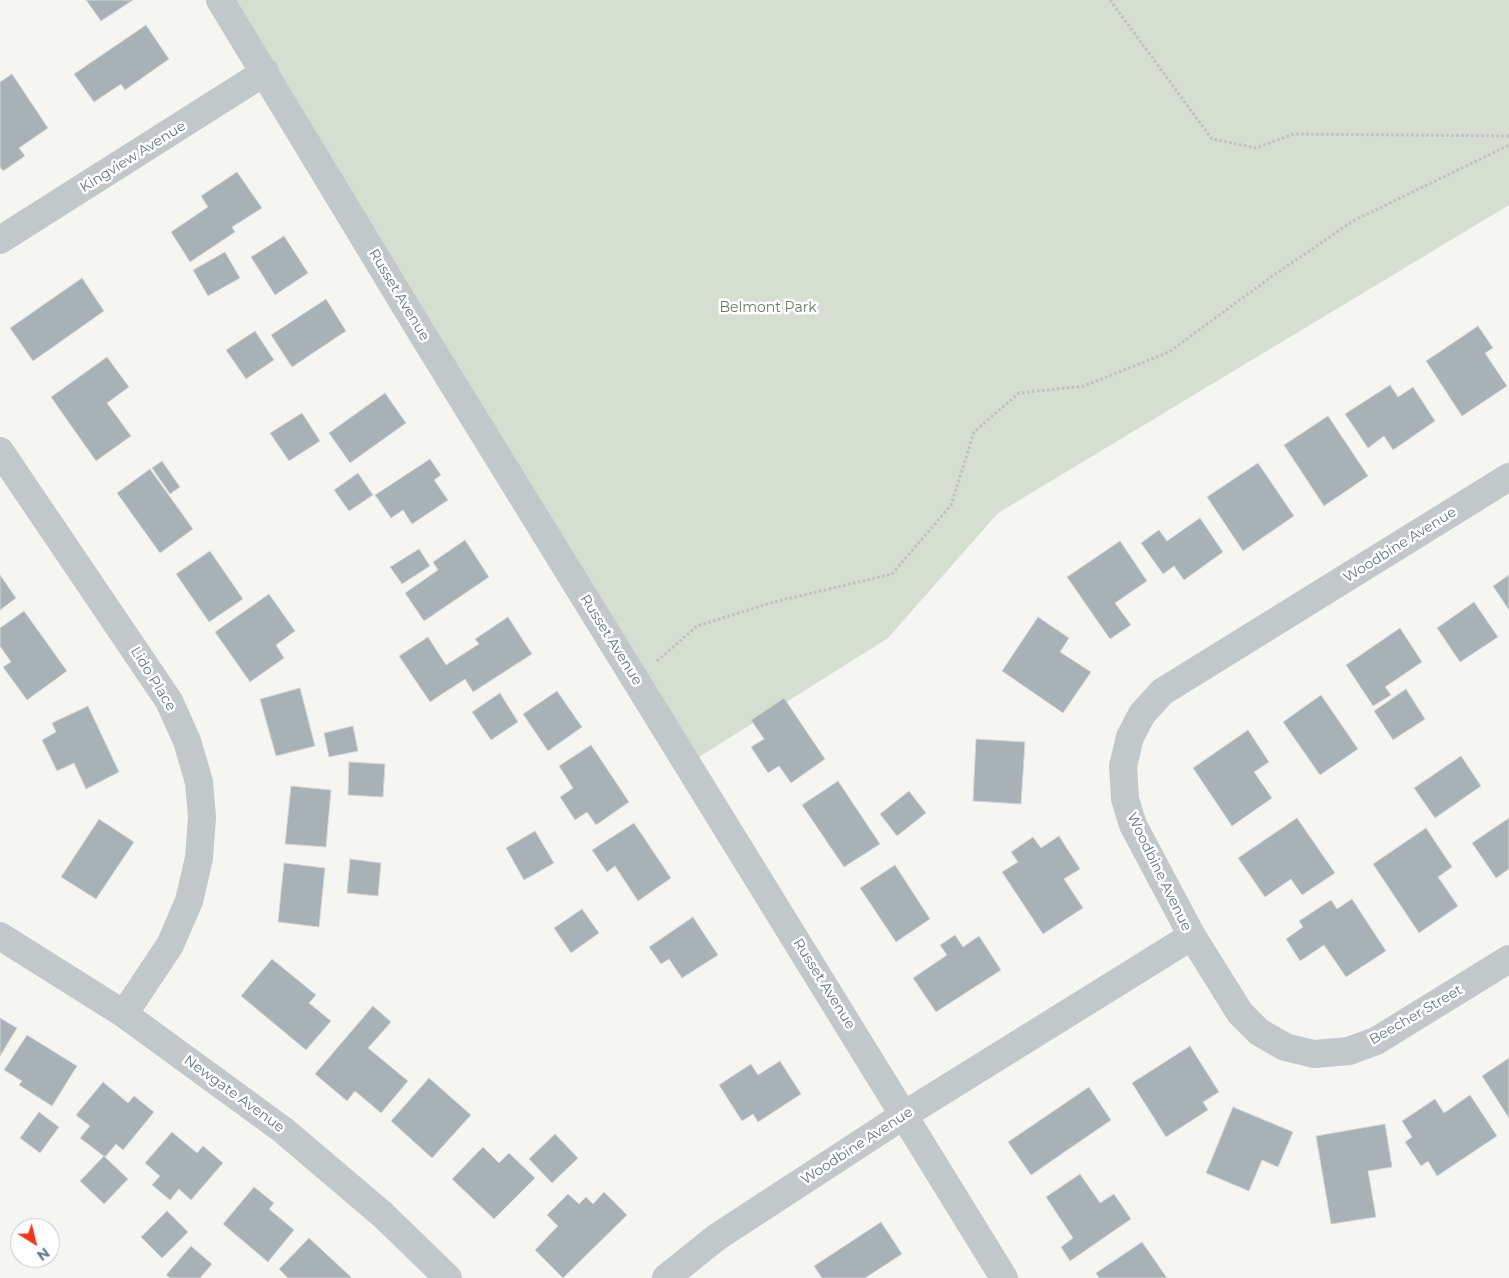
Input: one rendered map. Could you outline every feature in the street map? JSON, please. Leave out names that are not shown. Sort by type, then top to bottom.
[{"type":"street","name":"Russet Avenue","points":[[220,0],[1004,1278]]},
{"type":"street","name":"Kingview Avenue","points":[[0,240],[265,72]]},
{"type":"street","name":"Lido Place","points":[[0,451],[169,701],[187,741],[198,782],[202,817],[199,858],[189,901],[170,945],[124,1014]]},
{"type":"street","name":"Woodbine Avenue","points":[[666,1278],[717,1236],[904,1115],[1192,936],[1134,824],[1125,800],[1124,766],[1130,737],[1142,714],[1162,692],[1509,477]]},
{"type":"street","name":"Newgate Avenue","points":[[0,936],[124,1014],[284,1130],[382,1215],[448,1278]]},
{"type":"street","name":"Beecher Street","points":[[1192,936],[1240,1013],[1259,1032],[1285,1046],[1314,1054],[1349,1051],[1376,1041],[1509,959]]},
{"type":"path","points":[[1110,0],[1212,139],[1256,148],[1294,134],[1509,136]]},
{"type":"path","points":[[636,680],[697,626],[774,602],[892,574],[951,505],[974,432],[1019,393],[1084,386],[1169,352],[1271,277],[1353,221],[1509,145]]},
{"type":"green space","name":"Belmont Park","points":[[220,0],[1509,0],[1509,205],[998,513],[888,638],[688,764]]},
{"type":"building","points":[[86,0],[133,0],[101,21]]},
{"type":"building","points":[[146,25],[169,59],[125,90],[121,84],[94,102],[74,74]]},
{"type":"building","points":[[12,74],[48,128],[19,148],[25,156],[3,171],[0,167],[0,82]]},
{"type":"building","points":[[237,172],[262,208],[232,227],[235,232],[190,262],[171,232],[208,207],[201,196]]},
{"type":"building","points":[[284,236],[308,273],[275,295],[251,257]]},
{"type":"building","points":[[225,252],[240,278],[208,296],[193,270]]},
{"type":"building","points":[[82,278],[104,311],[33,361],[10,328]]},
{"type":"building","points":[[326,299],[346,331],[292,367],[271,335]]},
{"type":"building","points":[[1478,326],[1493,348],[1485,353],[1507,386],[1462,416],[1426,361]]},
{"type":"building","points":[[255,331],[274,360],[246,379],[226,350]]},
{"type":"building","points":[[107,357],[129,387],[107,403],[131,436],[96,461],[51,397]]},
{"type":"building","points":[[1390,385],[1398,397],[1413,387],[1435,421],[1393,450],[1384,436],[1368,448],[1345,414]]},
{"type":"building","points":[[385,393],[406,423],[350,463],[329,433]]},
{"type":"building","points":[[302,413],[320,441],[289,461],[270,433]]},
{"type":"building","points":[[1328,416],[1368,476],[1324,506],[1284,445]]},
{"type":"building","points":[[430,459],[441,475],[434,480],[448,500],[412,524],[403,510],[391,518],[375,495]]},
{"type":"building","points":[[162,461],[180,487],[170,494],[152,468]]},
{"type":"building","points":[[1258,463],[1294,516],[1243,551],[1207,497]]},
{"type":"building","points":[[150,469],[193,529],[160,553],[117,493]]},
{"type":"building","points":[[358,473],[373,495],[349,511],[334,490]]},
{"type":"building","points":[[1200,518],[1223,552],[1184,580],[1174,566],[1163,574],[1141,543],[1159,530],[1167,541]]},
{"type":"building","points":[[465,540],[489,577],[424,621],[405,593],[438,570],[433,562]]},
{"type":"building","points":[[1120,541],[1147,581],[1115,603],[1131,625],[1110,639],[1067,577]]},
{"type":"building","points":[[419,549],[430,566],[402,584],[390,567]]},
{"type":"building","points":[[210,551],[243,599],[209,622],[176,574]]},
{"type":"building","points":[[0,575],[16,598],[0,610]]},
{"type":"building","points":[[1509,575],[1509,610],[1493,586]]},
{"type":"building","points":[[269,594],[295,631],[276,645],[284,658],[250,682],[215,632]]},
{"type":"building","points":[[1474,602],[1498,637],[1460,662],[1437,628]]},
{"type":"building","points":[[24,611],[67,671],[27,700],[3,667],[11,662],[0,646],[0,628]]},
{"type":"building","points":[[508,617],[532,654],[473,692],[465,679],[430,702],[399,656],[428,637],[446,665],[479,644],[475,639]]},
{"type":"building","points":[[1038,617],[1069,638],[1060,652],[1091,672],[1063,713],[1002,671]]},
{"type":"building","points":[[1400,628],[1422,662],[1385,687],[1391,695],[1373,706],[1346,665]]},
{"type":"building","points":[[300,688],[315,746],[276,756],[260,699]]},
{"type":"building","points":[[1406,689],[1425,719],[1393,740],[1374,711]]},
{"type":"building","points":[[557,691],[582,727],[548,751],[523,714]]},
{"type":"building","points":[[500,693],[518,722],[491,740],[472,712]]},
{"type":"building","points":[[1321,695],[1358,749],[1320,775],[1283,722]]},
{"type":"building","points":[[784,698],[825,759],[791,783],[779,766],[768,773],[751,747],[764,739],[751,720]]},
{"type":"building","points":[[88,706],[119,772],[86,789],[74,763],[57,771],[42,740],[56,732],[52,723]]},
{"type":"building","points":[[353,726],[358,751],[329,757],[324,733]]},
{"type":"building","points":[[1248,730],[1269,762],[1254,772],[1272,798],[1232,826],[1193,768]]},
{"type":"building","points":[[976,739],[1025,742],[1021,804],[973,801]]},
{"type":"building","points":[[591,745],[629,802],[596,825],[587,812],[575,820],[560,797],[573,788],[559,766]]},
{"type":"building","points":[[1461,756],[1481,786],[1435,818],[1414,788]]},
{"type":"building","points":[[349,762],[385,764],[383,797],[348,795]]},
{"type":"building","points":[[838,781],[880,844],[844,867],[802,805]]},
{"type":"building","points":[[291,786],[331,790],[326,847],[285,844]]},
{"type":"building","points":[[909,791],[926,813],[897,836],[880,814]]},
{"type":"building","points":[[1297,818],[1335,873],[1302,895],[1291,879],[1265,897],[1238,858]]},
{"type":"building","points":[[1509,818],[1509,869],[1496,878],[1472,843]]},
{"type":"building","points":[[99,819],[134,842],[96,899],[61,877]]},
{"type":"building","points":[[634,823],[671,878],[638,901],[615,866],[607,872],[592,850]]},
{"type":"building","points":[[1426,828],[1452,867],[1438,877],[1458,906],[1419,933],[1373,864]]},
{"type":"building","points":[[535,831],[554,863],[524,880],[506,848]]},
{"type":"building","points":[[1059,836],[1080,869],[1064,879],[1083,908],[1043,934],[1002,872],[1018,862],[1011,852],[1033,837],[1041,848]]},
{"type":"building","points":[[350,859],[381,863],[378,896],[347,893]]},
{"type":"building","points":[[284,863],[325,868],[319,927],[278,922]]},
{"type":"building","points":[[895,865],[930,919],[896,942],[860,888]]},
{"type":"building","points":[[1352,899],[1386,951],[1346,977],[1324,945],[1300,961],[1286,939],[1303,927],[1299,921],[1331,900],[1337,909]]},
{"type":"building","points":[[582,909],[599,933],[571,953],[554,928]]},
{"type":"building","points":[[693,917],[718,955],[682,978],[669,959],[661,964],[649,947]]},
{"type":"building","points":[[955,935],[963,947],[979,936],[1001,970],[936,1012],[913,978],[947,955],[940,945]]},
{"type":"building","points":[[272,959],[316,995],[309,1003],[331,1021],[306,1050],[241,996]]},
{"type":"building","points":[[373,1006],[391,1022],[368,1048],[408,1081],[381,1113],[355,1091],[347,1101],[315,1074]]},
{"type":"building","points":[[0,1018],[17,1028],[0,1056]]},
{"type":"building","points":[[27,1035],[77,1066],[52,1106],[19,1085],[22,1081],[4,1070]]},
{"type":"building","points":[[1190,1046],[1219,1092],[1203,1102],[1208,1110],[1166,1137],[1132,1083]]},
{"type":"building","points":[[1509,1058],[1509,1118],[1482,1076]]},
{"type":"building","points":[[780,1061],[801,1094],[758,1122],[753,1114],[742,1121],[719,1085],[751,1064],[758,1075]]},
{"type":"building","points":[[429,1078],[471,1115],[432,1158],[391,1121]]},
{"type":"building","points":[[103,1082],[128,1103],[134,1096],[154,1112],[123,1150],[116,1144],[105,1157],[80,1138],[90,1126],[76,1115]]},
{"type":"building","points":[[1089,1087],[1111,1120],[1031,1175],[1008,1142]]},
{"type":"building","points":[[1470,1095],[1497,1136],[1437,1176],[1428,1161],[1421,1166],[1405,1142],[1412,1137],[1402,1121],[1435,1099],[1444,1113]]},
{"type":"building","points":[[1233,1107],[1293,1132],[1278,1167],[1262,1160],[1249,1191],[1206,1173]]},
{"type":"building","points":[[39,1112],[59,1127],[40,1153],[20,1138]]},
{"type":"building","points":[[1385,1124],[1392,1167],[1368,1171],[1376,1217],[1331,1224],[1316,1136]]},
{"type":"building","points":[[172,1132],[197,1153],[203,1146],[223,1163],[191,1200],[179,1189],[170,1200],[152,1185],[160,1176],[145,1163]]},
{"type":"building","points":[[555,1134],[578,1158],[552,1183],[529,1159]]},
{"type":"building","points":[[483,1147],[499,1163],[509,1153],[535,1178],[494,1219],[452,1179]]},
{"type":"building","points":[[104,1156],[128,1179],[104,1204],[80,1181]]},
{"type":"building","points":[[1080,1174],[1100,1203],[1114,1194],[1131,1219],[1070,1261],[1061,1247],[1073,1238],[1046,1197]]},
{"type":"building","points":[[254,1187],[274,1203],[269,1209],[294,1230],[268,1262],[223,1224]]},
{"type":"building","points":[[604,1192],[627,1215],[563,1278],[535,1250],[558,1226],[547,1215],[568,1194],[579,1204],[586,1197],[593,1204]]},
{"type":"building","points":[[167,1211],[188,1232],[162,1258],[141,1237]]},
{"type":"building","points":[[881,1222],[902,1254],[865,1278],[822,1278],[814,1266]]},
{"type":"building","points":[[309,1238],[351,1277],[288,1278],[279,1269]]},
{"type":"building","points":[[1142,1242],[1167,1278],[1099,1278],[1096,1273]]},
{"type":"building","points":[[191,1246],[212,1264],[200,1278],[170,1278],[166,1275]]}]
